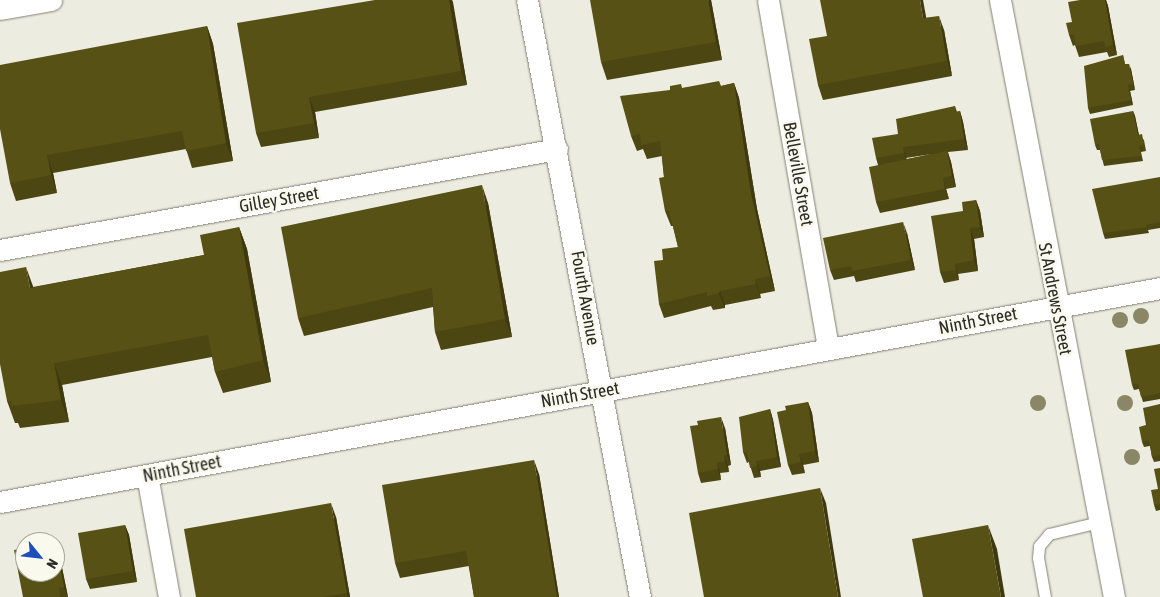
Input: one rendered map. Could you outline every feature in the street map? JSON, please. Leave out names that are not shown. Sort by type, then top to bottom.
[{"type":"street","points":[[0,9],[50,0]]},
{"type":"street","name":"Fourth Avenue","points":[[527,0],[557,149],[640,597]]},
{"type":"street","name":"Belleville Street","points":[[768,0],[828,349]]},
{"type":"street","name":"St Andrews Street","points":[[1000,0],[1114,597]]},
{"type":"street","name":"Gilley Street","points":[[0,250],[557,149]]},
{"type":"street","name":"Ninth Street","points":[[0,502],[1160,288]]},
{"type":"street","points":[[147,475],[169,597]]},
{"type":"lane","points":[[1045,597],[1039,546],[1049,534],[1099,522]]},
{"type":"building","points":[[375,0],[449,0],[461,71],[309,97],[314,123],[256,133],[237,23]]},
{"type":"building","points":[[590,0],[708,0],[716,42],[601,62]]},
{"type":"building","points":[[820,0],[920,0],[923,18],[939,16],[947,61],[818,85],[809,39],[827,36]]},
{"type":"building","points":[[1105,0],[1113,45],[1105,47],[1104,41],[1076,46],[1074,35],[1069,35],[1066,23],[1072,22],[1068,2]]},
{"type":"building","points":[[207,26],[226,143],[186,151],[182,131],[47,155],[51,175],[10,183],[0,129],[0,65]]},
{"type":"building","points":[[1123,55],[1125,64],[1129,64],[1133,84],[1128,85],[1131,100],[1088,108],[1084,66]]},
{"type":"building","points":[[719,81],[721,86],[734,83],[751,194],[770,276],[755,279],[756,284],[720,291],[719,293],[707,296],[707,292],[659,304],[654,261],[663,260],[662,249],[678,247],[669,211],[665,211],[659,178],[664,177],[660,141],[641,145],[640,134],[631,136],[620,96],[670,90],[670,86],[681,84],[682,88]]},
{"type":"building","points":[[955,106],[955,112],[960,111],[964,139],[903,147],[904,153],[876,158],[872,138],[898,134],[896,119]]},
{"type":"building","points":[[1133,111],[1138,135],[1142,134],[1144,145],[1139,146],[1141,156],[1102,160],[1099,144],[1095,145],[1090,119]]},
{"type":"building","points":[[947,151],[952,176],[943,178],[945,189],[876,202],[869,167]]},
{"type":"building","points":[[1160,177],[1160,222],[1146,225],[1147,227],[1103,233],[1092,189]]},
{"type":"building","points":[[482,185],[505,319],[435,332],[432,288],[298,318],[281,227]]},
{"type":"building","points":[[976,200],[980,227],[970,228],[974,260],[955,264],[956,270],[940,272],[931,216],[963,211],[962,202]]},
{"type":"building","points":[[903,222],[911,260],[852,271],[851,266],[830,270],[823,238]]},
{"type":"building","points":[[239,227],[263,360],[215,372],[208,335],[54,363],[61,400],[12,406],[11,401],[7,401],[0,364],[0,272],[26,267],[30,288],[204,255],[200,235]]},
{"type":"building","points":[[1160,344],[1160,393],[1141,397],[1138,384],[1132,385],[1125,350]]},
{"type":"building","points":[[808,402],[815,451],[799,454],[801,462],[788,465],[777,412],[786,410],[785,406]]},
{"type":"building","points":[[1160,404],[1160,455],[1152,457],[1149,440],[1142,442],[1139,427],[1146,425],[1143,408]]},
{"type":"building","points":[[770,409],[777,457],[756,461],[757,466],[750,468],[747,452],[743,452],[739,417]]},
{"type":"building","points":[[721,417],[727,455],[724,455],[725,461],[717,463],[718,469],[698,473],[690,426],[698,425],[697,421]]},
{"type":"building","points":[[534,460],[557,597],[474,597],[466,551],[395,563],[382,485]]},
{"type":"building","points":[[1160,468],[1160,504],[1154,505],[1151,490],[1158,489],[1154,469]]},
{"type":"building","points":[[820,488],[838,597],[704,597],[689,513]]},
{"type":"building","points":[[331,503],[347,593],[323,597],[196,597],[184,529]]},
{"type":"building","points":[[125,525],[133,571],[86,579],[78,533]]},
{"type":"building","points":[[988,525],[1001,597],[923,597],[912,539]]},
{"type":"building","points":[[20,582],[63,582],[64,587],[59,588],[60,597],[23,597]]}]
